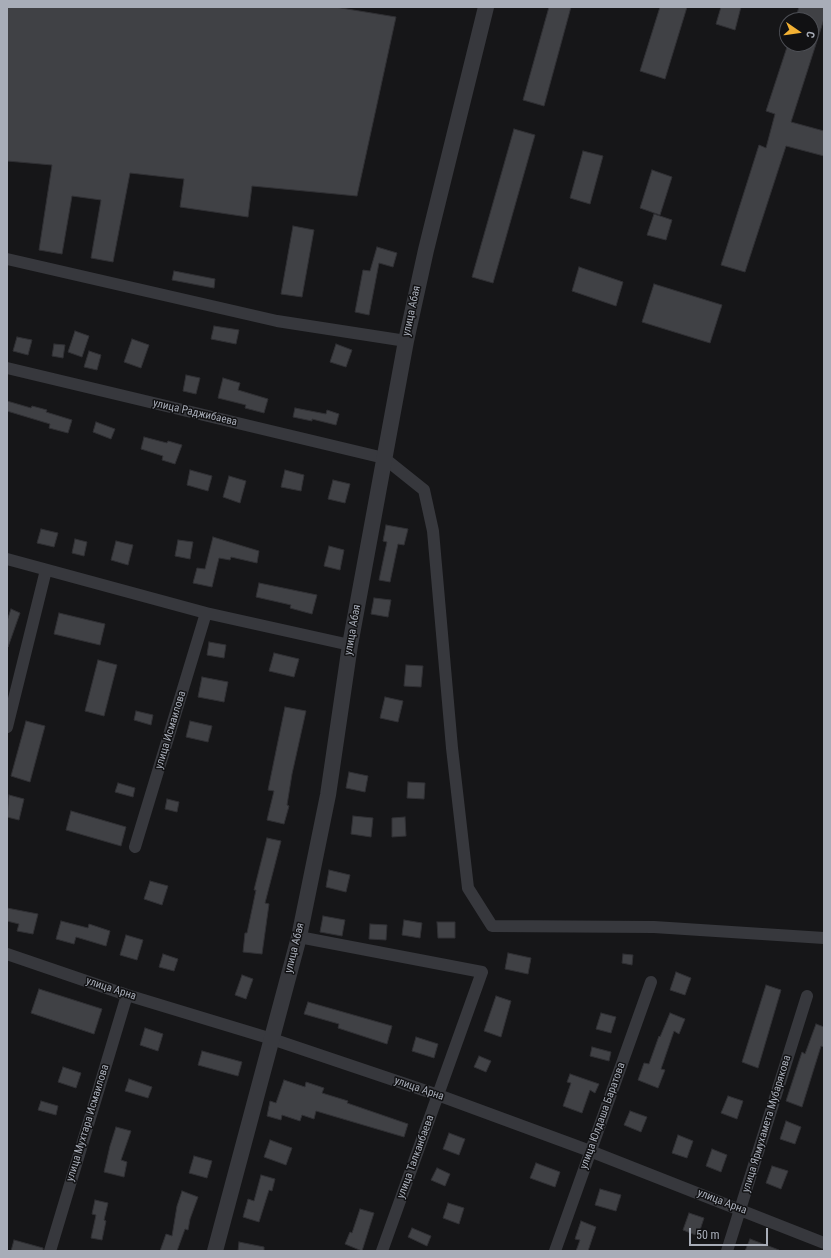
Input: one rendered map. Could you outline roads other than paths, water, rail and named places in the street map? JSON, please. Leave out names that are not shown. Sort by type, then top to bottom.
[{"type":"street","name":"улица Абая","points":[[215,1251],[299,937],[328,795],[350,645],[406,341],[427,243],[486,7]]},
{"type":"street","points":[[7,259],[277,321],[406,341]]},
{"type":"street","name":"улица Раджибаева","points":[[7,368],[384,458]]},
{"type":"street","points":[[384,458],[424,490],[433,532],[452,748],[468,888],[492,926],[654,927],[824,938]]},
{"type":"street","points":[[7,559],[206,613],[350,645]]},
{"type":"street","points":[[7,726],[46,570]]},
{"type":"street","name":"улица Исмаилова","points":[[135,847],[206,613]]},
{"type":"street","name":"улица Талканбаева","points":[[299,937],[482,972],[382,1251]]},
{"type":"street","name":"улица Арна","points":[[7,954],[127,995],[272,1039],[438,1095],[590,1151],[824,1243]]},
{"type":"street","name":"улица Юлдаша Баратова","points":[[555,1251],[651,982]]},
{"type":"street","name":"улица Мухтара Исмаилова","points":[[50,1251],[127,995]]},
{"type":"street","name":"улица Ярмухамета Мубарякова","points":[[727,1251],[807,996]]}]
